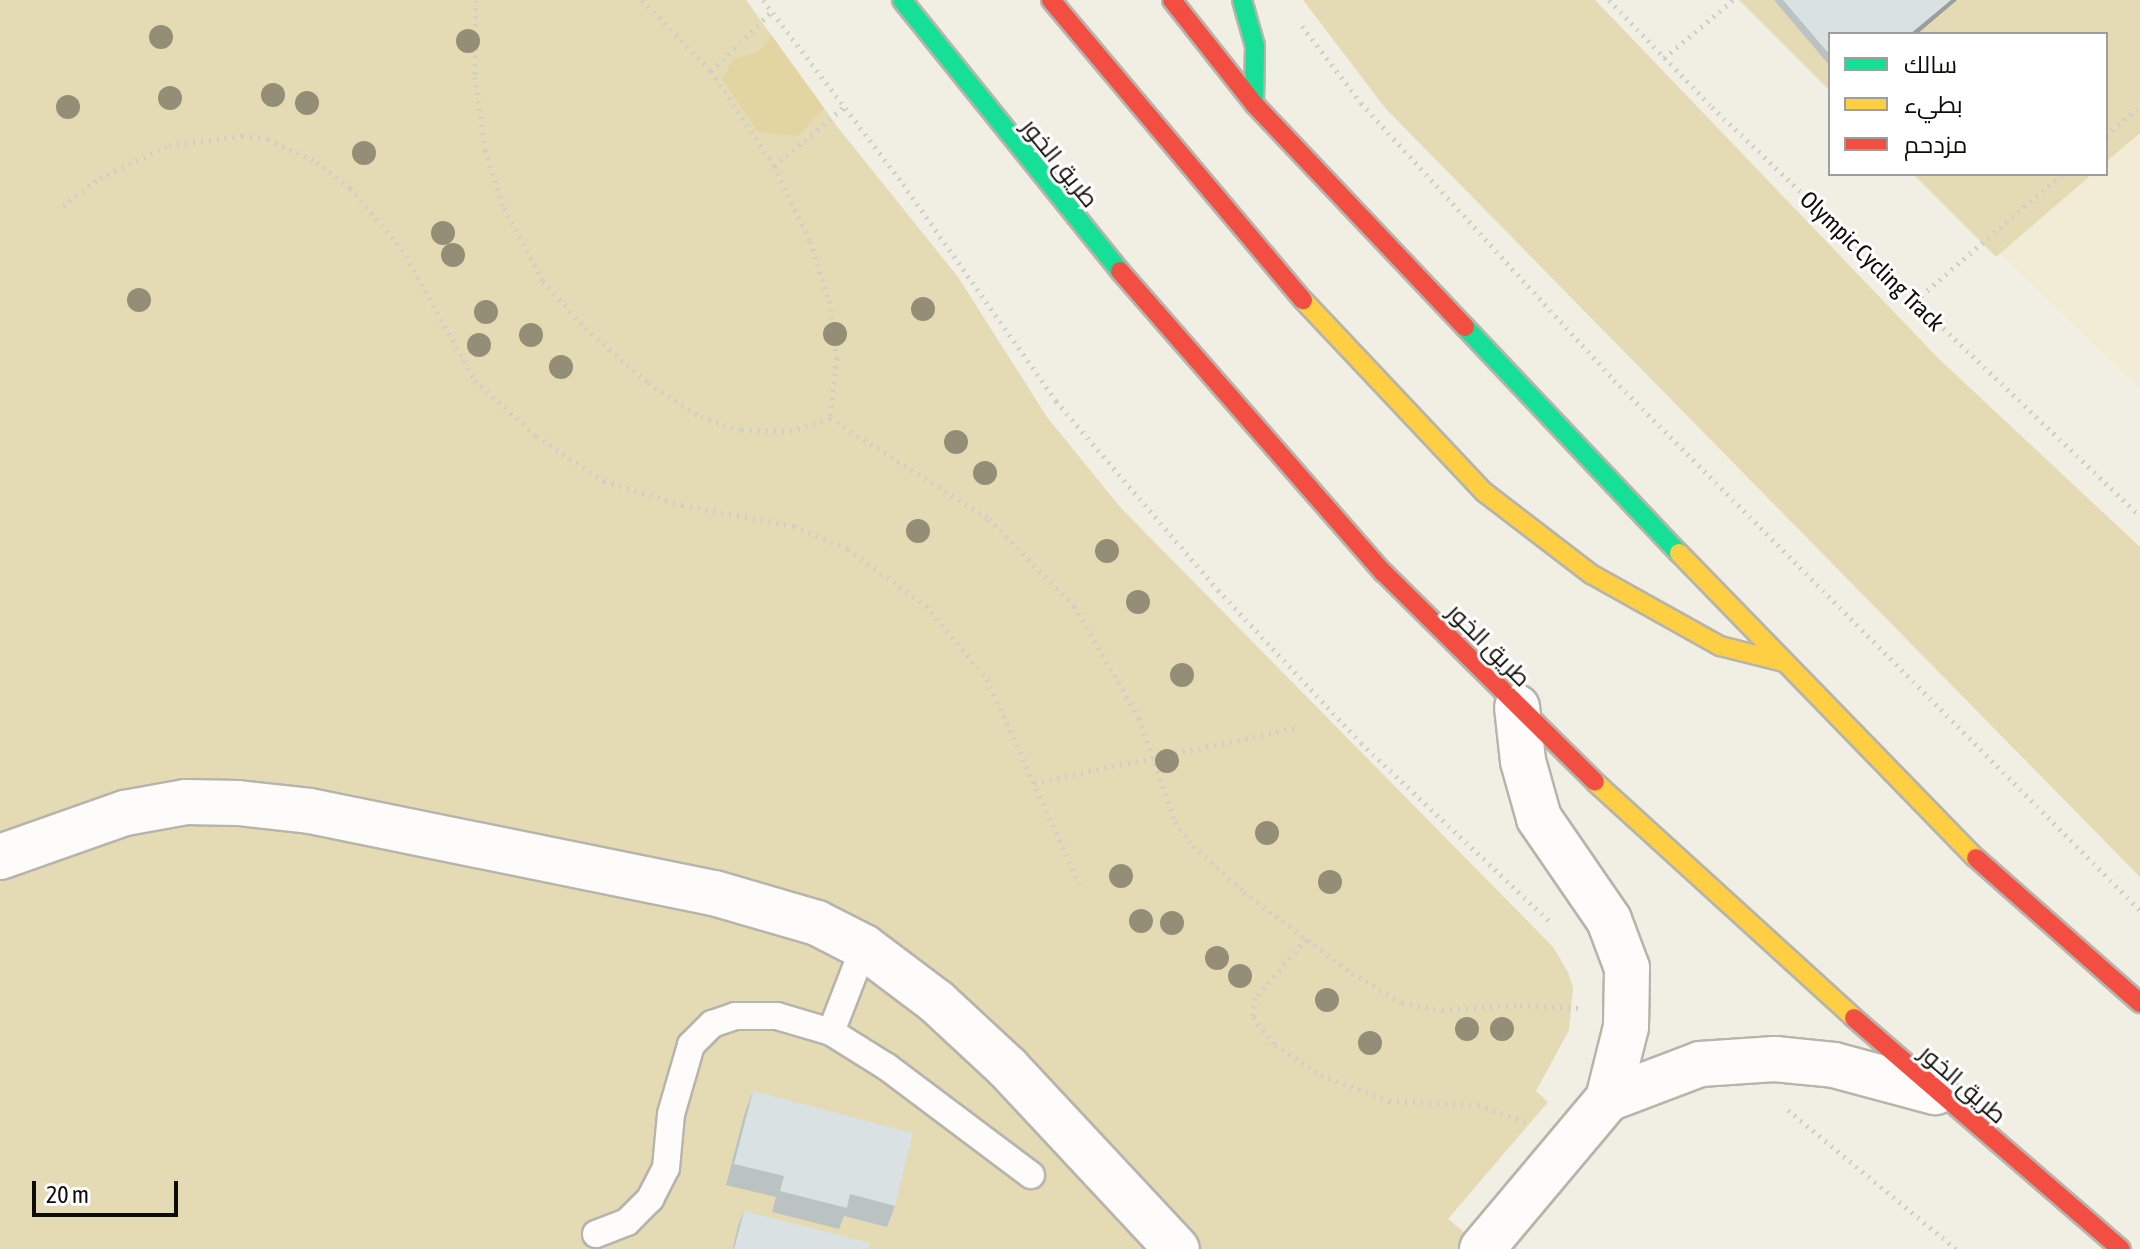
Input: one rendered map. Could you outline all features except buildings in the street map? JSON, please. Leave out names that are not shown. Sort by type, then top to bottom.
[{"type":"highway","name":"طريق الخور","points":[[902,0],[1070,214],[1383,572],[1517,707],[1734,913],[1935,1092],[2121,1249]]},
{"type":"highway","points":[[1051,0],[1269,264],[1484,492],[1591,574],[1675,623],[1720,646],[1784,662]]},
{"type":"highway","points":[[1172,0],[1254,104],[1930,814],[2046,925],[2140,1003]]},
{"type":"highway","points":[[1242,0],[1255,46],[1254,104]]},
{"type":"street","points":[[1482,1249],[1608,1099],[1626,1027],[1627,968],[1609,920],[1539,818],[1523,761],[1517,707]]},
{"type":"street","points":[[0,857],[125,813],[186,802],[238,803],[310,811],[714,893],[817,923],[864,947],[937,1002],[1007,1067],[1177,1249]]},
{"type":"street","points":[[1608,1099],[1700,1064],[1775,1059],[1834,1065],[1935,1092]]},
{"type":"lane","points":[[831,1032],[864,947]]},
{"type":"lane","points":[[596,1234],[627,1222],[650,1199],[666,1168],[683,1064],[691,1045],[712,1024],[735,1016],[777,1016],[831,1032],[887,1067],[1031,1175]]},
{"type":"path","points":[[476,0],[475,77],[485,150],[504,208],[543,281],[585,328],[638,375],[701,417],[742,430],[790,431],[830,418]]},
{"type":"path","points":[[642,0],[711,71],[774,166],[810,241],[829,301],[837,358],[830,418]]},
{"type":"path","points":[[763,0],[1056,401],[1218,590],[1361,743],[1558,930]]},
{"type":"path","name":"Olympic Cycling Track","points":[[1609,0],[1664,58],[2140,516]]},
{"type":"path","points":[[1664,58],[1733,0]]},
{"type":"path","points":[[711,71],[771,12]]},
{"type":"path","points":[[1299,23],[1361,103],[1614,380],[2140,910]]},
{"type":"path","points":[[2108,134],[2140,106]]},
{"type":"path","points":[[774,166],[844,107]]},
{"type":"path","points":[[63,206],[100,178],[169,145],[242,136],[268,139],[317,162],[350,188],[402,249],[452,346],[504,411],[604,481],[682,505],[794,526],[874,563],[926,606],[965,648],[987,679],[1079,884]]},
{"type":"path","points":[[1915,301],[2060,176]]},
{"type":"path","points":[[830,418],[989,519],[1074,606],[1114,668],[1153,756],[1175,822],[1193,846],[1306,939],[1377,989],[1425,1009],[1573,1007],[1626,1027]]},
{"type":"path","points":[[1034,783],[1296,728]]},
{"type":"path","points":[[1306,939],[1255,998],[1253,1017],[1275,1045],[1321,1075],[1389,1101],[1500,1110],[1565,1152]]},
{"type":"path","points":[[1779,1103],[1828,1138],[1956,1249]]},
{"type":"shaded area","points":[[0,0],[746,0],[839,129],[958,277],[1047,417],[1120,507],[1553,947],[1568,972],[1573,988],[1569,1030],[1536,1091],[1548,1102],[1448,1219],[1484,1249],[0,1249]]},
{"type":"shaded area","points":[[1303,0],[1595,0],[1938,358],[2140,547],[2140,877],[1386,109]]},
{"type":"shaded area","points":[[1739,0],[2140,0],[2140,133],[2108,160],[2108,32],[1828,32],[1828,89]]},
{"type":"shaded area","points":[[1740,0],[2140,0],[2140,389],[1921,176],[2108,176],[2108,32],[1828,33]]},
{"type":"shaded area","points":[[772,36],[824,108],[798,136],[758,132],[722,79],[733,59],[758,52]]},
{"type":"shaded area","points":[[1915,176],[2090,176],[1996,257]]},
{"type":"traffic: fast","points":[[902,0],[1120,271]]},
{"type":"traffic: fast","points":[[1242,0],[1255,46],[1254,104]]},
{"type":"traffic: fast","points":[[1465,327],[1679,553]]},
{"type":"traffic: slow","points":[[1303,300],[1484,492],[1591,574],[1720,646],[1784,662]]},
{"type":"traffic: slow","points":[[1679,553],[1976,858]]},
{"type":"traffic: slow","points":[[1595,782],[1854,1018]]},
{"type":"traffic: jam","points":[[1051,0],[1303,300]]},
{"type":"traffic: jam","points":[[1172,0],[1254,104],[1465,327]]},
{"type":"traffic: jam","points":[[1120,271],[1383,572],[1595,782]]},
{"type":"traffic: jam","points":[[1976,858],[2140,1003]]},
{"type":"traffic: jam","points":[[1854,1018],[2121,1249]]}]
